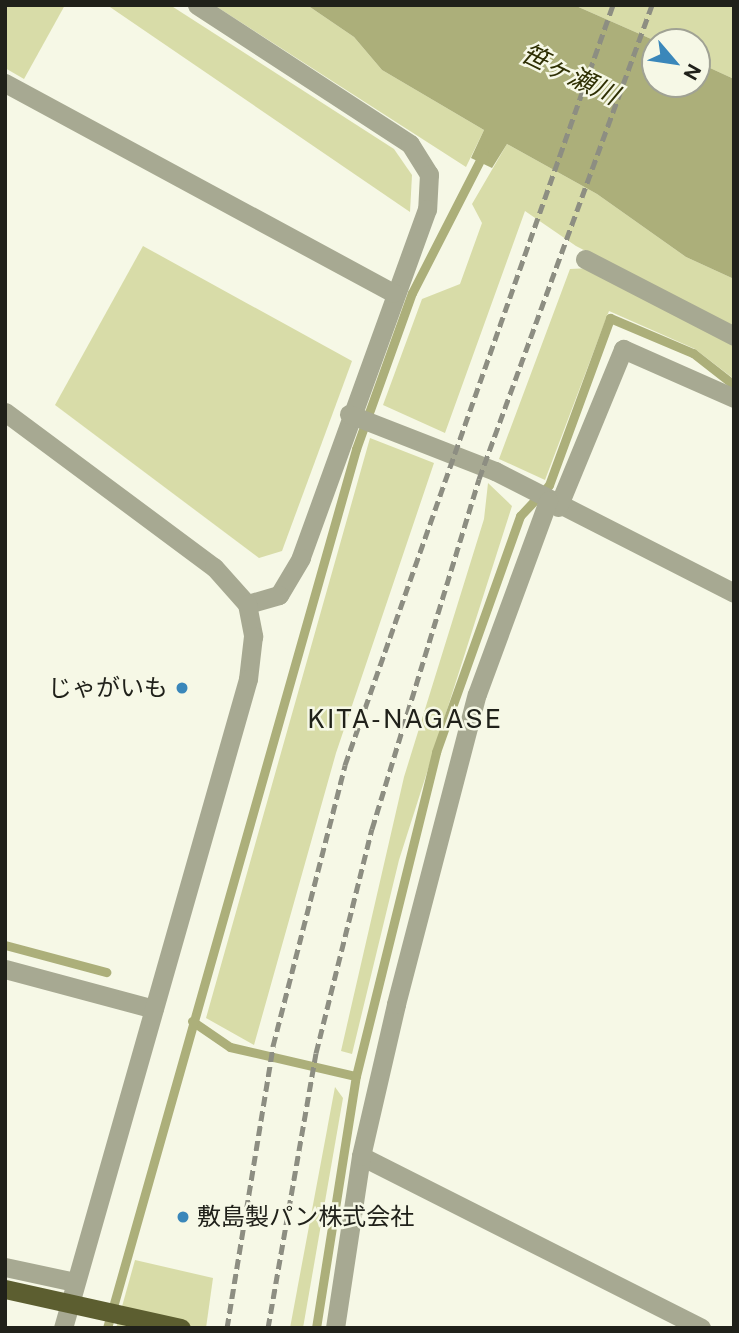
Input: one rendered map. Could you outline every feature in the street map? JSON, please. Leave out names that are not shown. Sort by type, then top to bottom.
[{"type":"highway","points":[[5,1289],[181,1328]]},
{"type":"street","points":[[197,5],[410,144],[429,174],[427,209],[393,293],[360,418],[301,558],[279,595],[247,604]]},
{"type":"street","points":[[5,83],[393,293]]},
{"type":"street","points":[[585,259],[734,336]]},
{"type":"street","points":[[335,1328],[361,1156],[477,694],[546,499],[622,349],[734,398]]},
{"type":"street","points":[[5,412],[214,567],[247,604],[253,636],[248,679],[63,1328]]},
{"type":"street","points":[[360,418],[546,499],[734,593]]},
{"type":"street","points":[[5,969],[154,1009]]},
{"type":"street","points":[[361,1156],[701,1328]]},
{"type":"street","points":[[5,1267],[75,1282]]},
{"type":"shaded area","points":[[5,5],[65,5],[24,79],[5,68]]},
{"type":"shaded area","points":[[107,5],[170,5],[394,149],[412,175],[410,212]]},
{"type":"shaded area","points":[[214,5],[307,5],[354,37],[382,70],[484,130],[466,167]]},
{"type":"shaded area","points":[[574,5],[734,5],[734,79],[711,68],[711,28],[641,28],[641,35]]},
{"type":"shaded area","points":[[507,144],[597,194],[686,257],[734,279],[734,328],[576,246],[525,211],[445,433],[383,405],[422,299],[460,284],[482,223],[472,204]]},
{"type":"shaded area","points":[[143,246],[352,361],[282,551],[259,558],[55,405]]},
{"type":"shaded area","points":[[591,268],[734,343],[734,379],[695,349],[609,311],[545,480],[499,459],[570,269]]},
{"type":"shaded area","points":[[370,438],[434,463],[336,753],[254,1045],[206,1018]]},
{"type":"shaded area","points":[[488,483],[512,506],[399,860],[352,1054],[341,1051],[404,777],[484,519]]},
{"type":"shaded area","points":[[335,1087],[343,1098],[303,1328],[290,1328]]},
{"type":"shaded area","points":[[135,1260],[213,1278],[206,1328],[116,1328]]},
{"type":"water","name":"笹ヶ瀬川","points":[[307,5],[574,5],[641,35],[641,98],[711,98],[711,68],[734,79],[734,279],[686,257],[597,194],[507,144],[492,168],[471,158],[484,130],[382,70],[354,37]]},
{"type":"waterway","points":[[107,1328],[356,449],[412,293],[484,152]]},
{"type":"waterway","points":[[316,1328],[356,1076],[436,752],[520,516],[549,485],[610,318],[693,353],[734,385]]},
{"type":"waterway","points":[[5,945],[106,972]]},
{"type":"waterway","points":[[192,1021],[230,1047],[356,1076]]},
{"type":"railway","points":[[227,1328],[273,1046],[345,765],[613,5]]},
{"type":"railway","points":[[268,1328],[316,1053],[372,829],[479,479],[652,5]]},
{"type":"place","name":"じゃがいも","points":[[182,688]]},
{"type":"place","name":"敷島製パン株式会社","points":[[183,1217]]},
{"type":"district","name":"KITA-NAGASE","points":[[405,719]]}]
